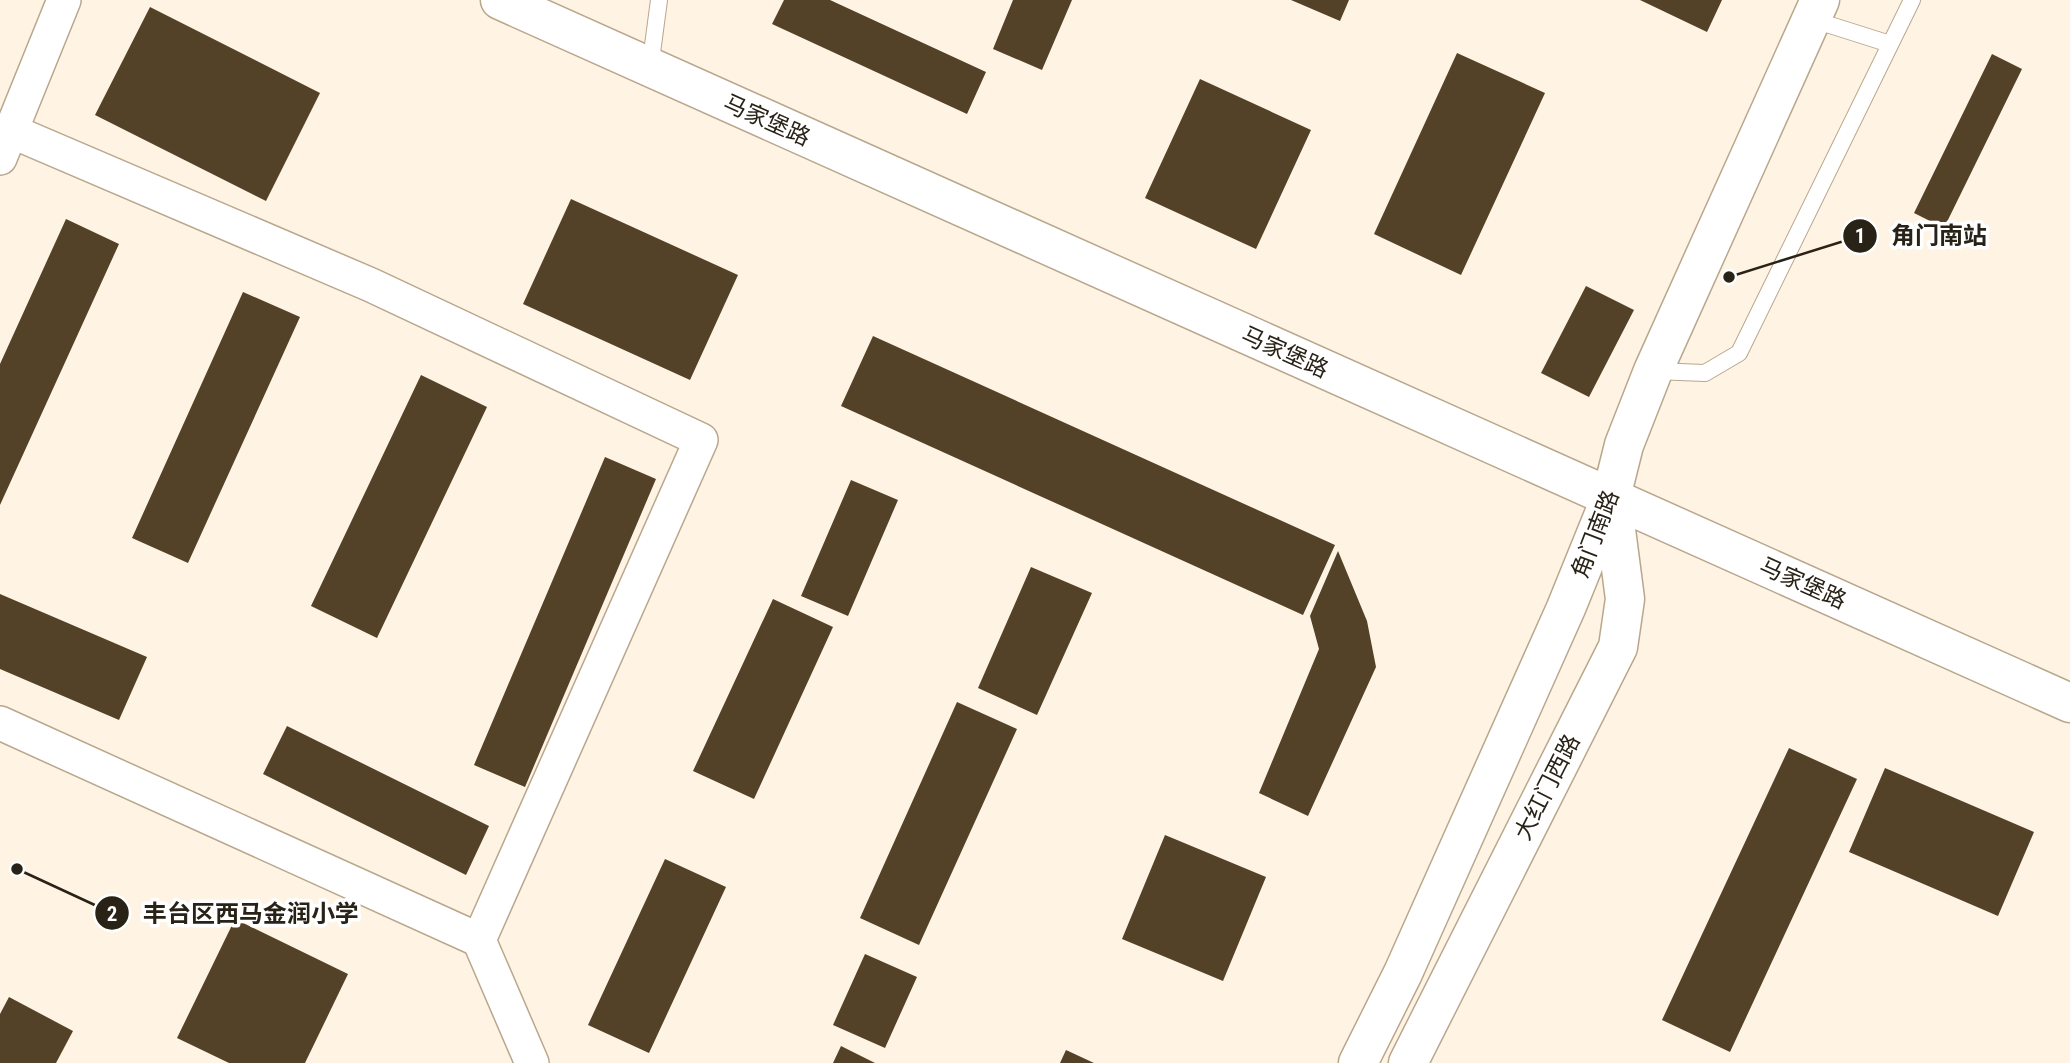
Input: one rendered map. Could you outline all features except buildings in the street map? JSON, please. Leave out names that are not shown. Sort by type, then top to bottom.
[{"type":"street","points":[[64,0],[6,144],[372,285],[701,440],[479,940]]},
{"type":"street","name":"马家堡路","points":[[500,0],[2070,703]]},
{"type":"street","name":"角门南路","points":[[1358,1063],[1403,973],[1555,633],[1611,497],[1623,445],[1653,371],[1815,9]]},
{"type":"street","name":"大红门西路","points":[[1408,1063],[1618,647],[1625,599],[1611,497]]},
{"type":"street","points":[[0,723],[479,940],[532,1063]]},
{"type":"lane","points":[[650,68],[659,0]]},
{"type":"lane","points":[[1653,371],[1704,373],[1740,353],[1912,0]]},
{"type":"lane","points":[[1815,9],[1890,44]]},
{"type":"place","name":"角门南站","points":[[1729,277]]},
{"type":"place","name":"丰台区西马金润小学","points":[[17,869]]}]
